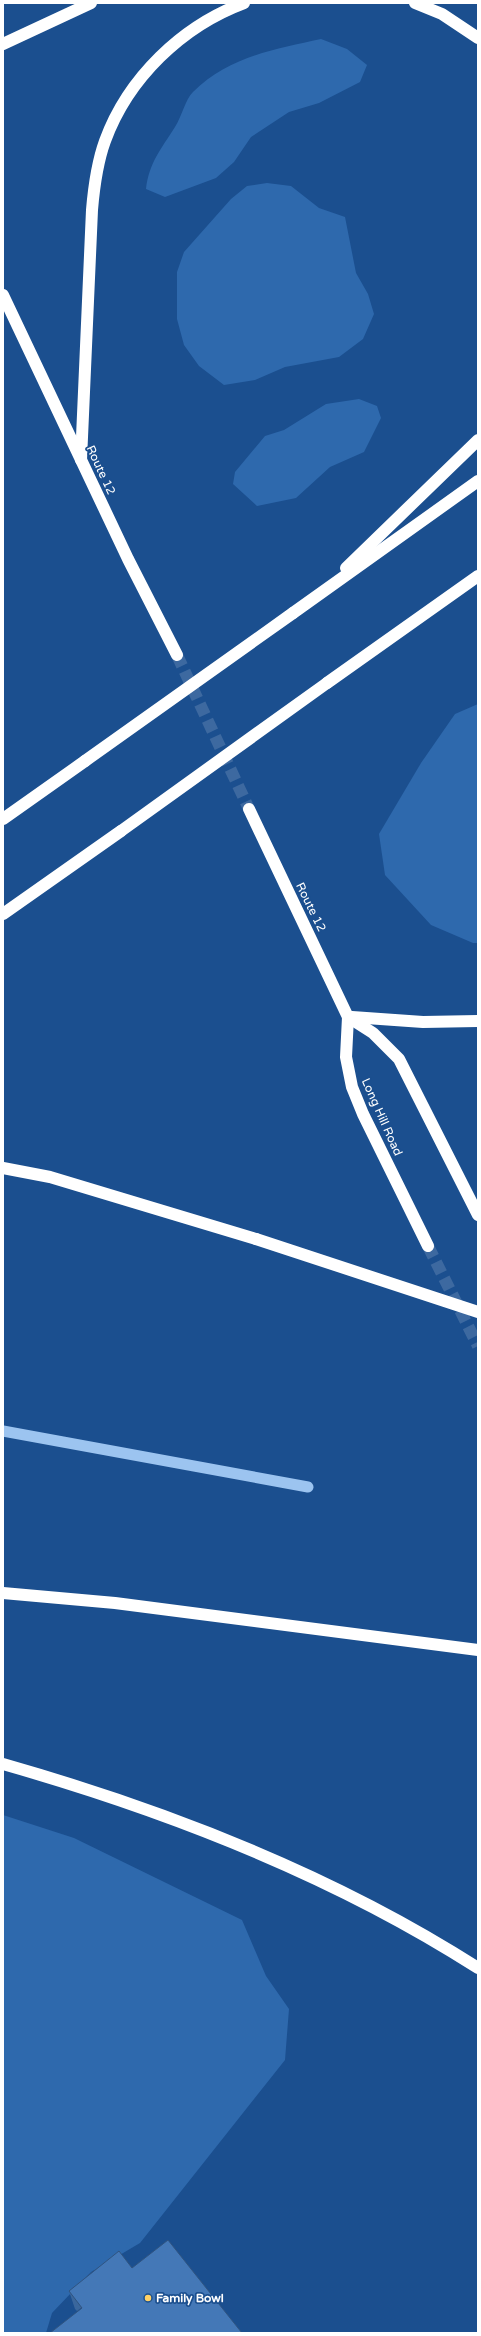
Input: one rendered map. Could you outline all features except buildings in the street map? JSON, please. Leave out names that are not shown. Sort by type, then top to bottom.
[{"type":"highway","points":[[3,44],[91,3]]},
{"type":"highway","points":[[81,460],[92,210],[95,178],[105,141],[127,98],[143,76],[165,52],[188,32],[209,19],[244,3]]},
{"type":"highway","points":[[415,3],[442,14],[478,38]]},
{"type":"highway","name":"Route 12","points":[[3,295],[81,460],[177,655]]},
{"type":"highway","points":[[332,584],[369,544],[478,440]]},
{"type":"highway","points":[[3,819],[478,481]]},
{"type":"highway","points":[[3,914],[478,576]]},
{"type":"highway","name":"Route 12","points":[[249,809],[348,1016]]},
{"type":"highway","points":[[348,1016],[423,1022],[478,1021]]},
{"type":"highway","points":[[348,1016],[373,1033],[399,1059],[478,1214]]},
{"type":"highway","name":"Long Hill Road","points":[[348,1016],[346,1057],[352,1087],[363,1114],[428,1246]]},
{"type":"highway","points":[[3,1168],[50,1177],[256,1239],[478,1312]]},
{"type":"highway","points":[[3,1593],[123,1604],[478,1650]]},
{"type":"highway","points":[[3,1764],[138,1806],[261,1856],[388,1915],[478,1968]]},
{"type":"shaded area","points":[[321,39],[347,49],[367,65],[360,82],[319,103],[289,112],[251,137],[234,162],[216,178],[165,197],[146,189],[150,171],[160,149],[177,123],[190,95],[207,80],[221,70],[253,56]]},
{"type":"shaded area","points":[[267,183],[291,186],[319,208],[345,217],[356,273],[368,294],[374,314],[363,339],[339,357],[285,367],[255,380],[224,385],[199,366],[184,345],[177,319],[177,272],[184,252],[231,199],[247,186]]},
{"type":"shaded area","points":[[359,399],[377,406],[381,418],[364,452],[330,467],[296,498],[257,506],[233,484],[235,472],[265,436],[284,430],[326,404]]},
{"type":"shaded area","points":[[478,704],[478,943],[473,943],[431,925],[385,875],[379,834],[421,763],[455,714]]},
{"type":"shaded area","points":[[3,1815],[74,1838],[242,1920],[266,1976],[289,2009],[285,2060],[140,2243],[91,2272],[52,2313],[46,2333],[3,2333]]},
{"type":"waterway","points":[[3,1431],[308,1487]]},
{"type":"tunnel","points":[[177,655],[249,809]]},
{"type":"tunnel","points":[[428,1246],[478,1346]]},
{"type":"place","name":"Family Bowl","points":[[148,2298]]}]
